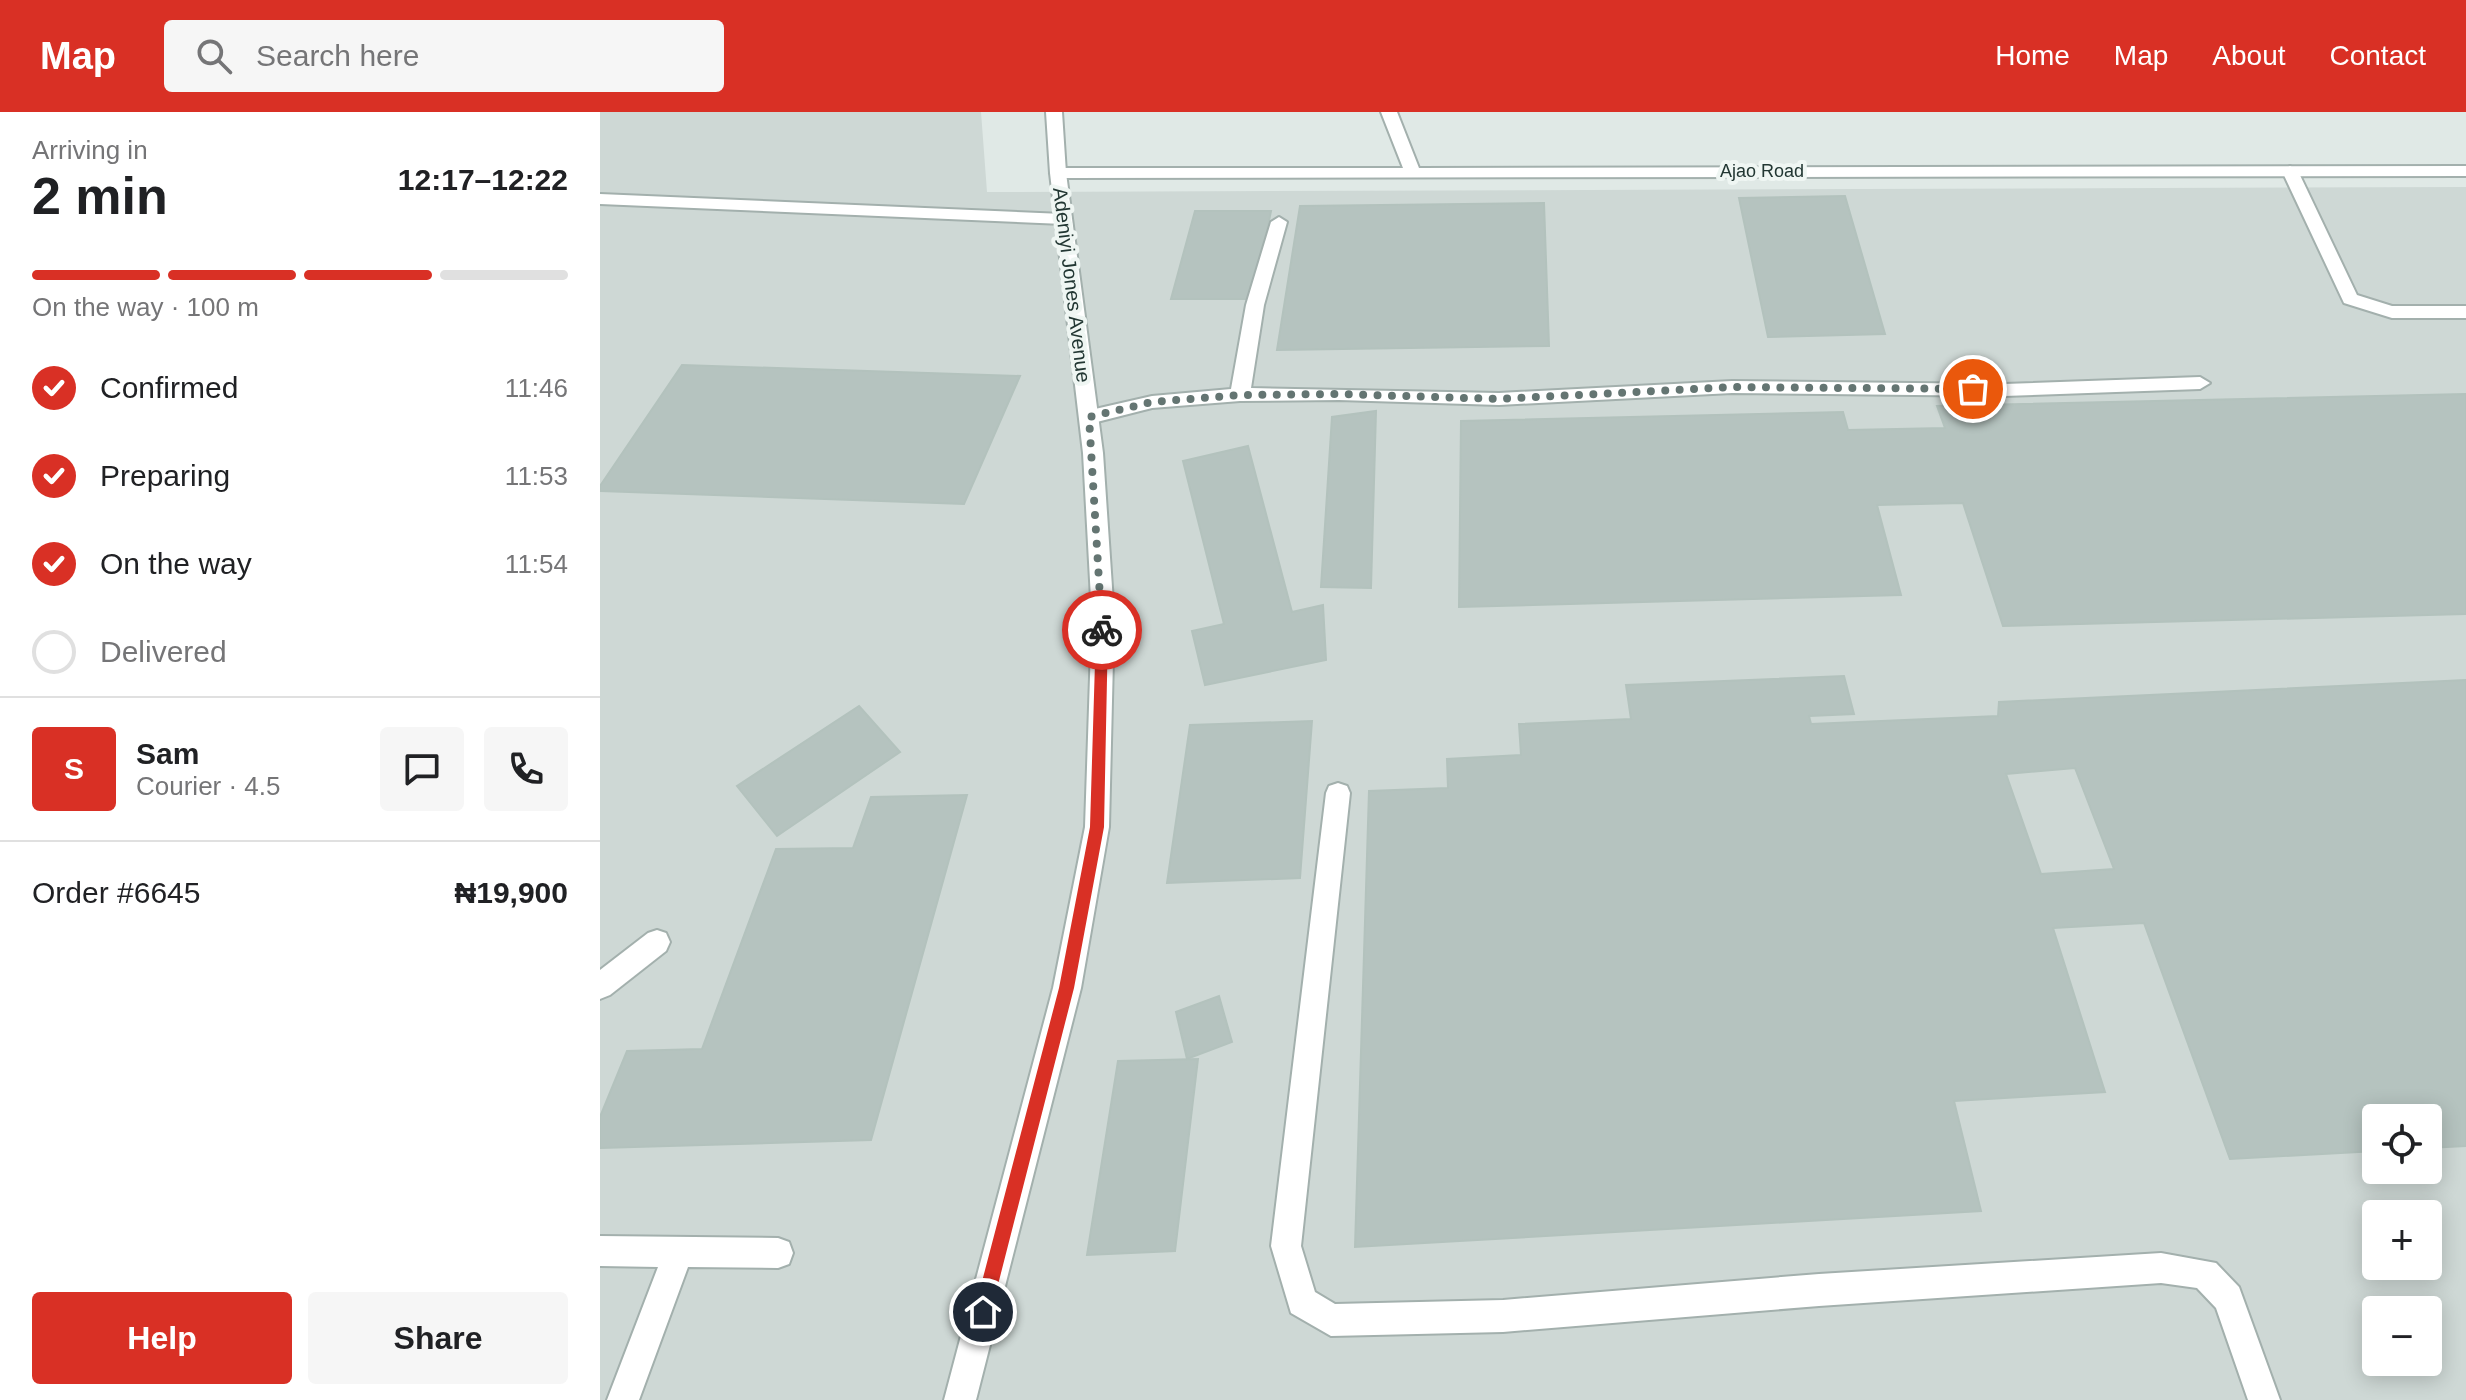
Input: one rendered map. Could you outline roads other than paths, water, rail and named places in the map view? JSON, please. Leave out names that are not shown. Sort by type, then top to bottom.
[{"type":"street","name":"Adeniyi Jones Avenue","points":[[960,1400],[1067,988],[1097,827],[1103,617],[1089,417],[1063,219],[1054,112]]},
{"type":"street","points":[[1389,112],[1412,171]]},
{"type":"street","points":[[2290,171],[2350,299],[2384,312],[2466,312]]},
{"type":"street","name":"Ajao Road","points":[[1058,173],[2466,171]]},
{"type":"street","points":[[600,199],[1063,219]]},
{"type":"street","points":[[1240,395],[1255,305],[1279,222]]},
{"type":"street","points":[[1089,417],[1152,402],[1240,395],[1339,394],[1499,399],[1732,387],[2004,390],[2200,383]]},
{"type":"street","points":[[1338,793],[1286,1246],[1302,1302],[1331,1320],[1503,1316],[1819,1290],[2161,1268],[2205,1274],[2228,1298],[2264,1400]]},
{"type":"street","points":[[600,986],[657,942]]},
{"type":"street","points":[[600,1251],[778,1253]]},
{"type":"street","points":[[623,1400],[679,1251]]}]
